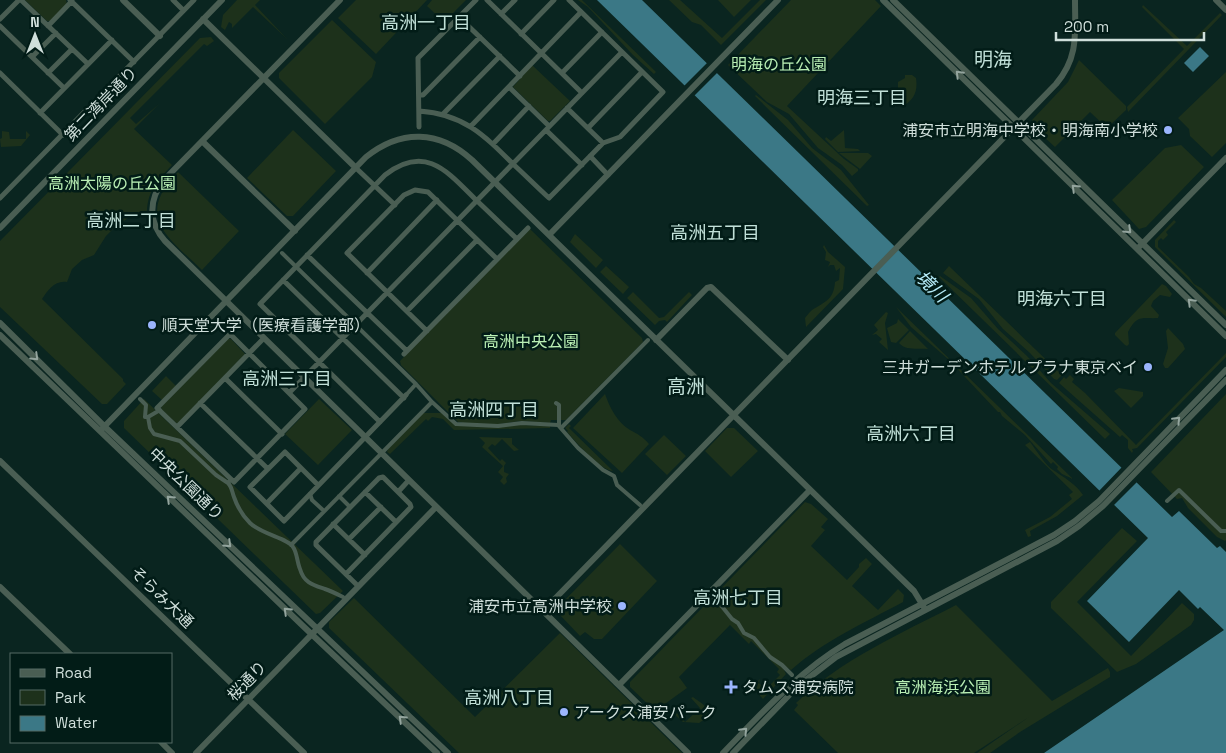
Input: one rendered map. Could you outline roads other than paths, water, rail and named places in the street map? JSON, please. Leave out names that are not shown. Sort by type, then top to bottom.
[{"type":"street","points":[[0,19],[20,0],[88,64]]},
{"type":"street","points":[[123,0],[160,36]]},
{"type":"street","points":[[173,0],[183,10]]},
{"type":"street","points":[[0,198],[194,0]]},
{"type":"street","name":"第二湾岸通り","points":[[0,228],[222,0]]},
{"type":"street","points":[[340,0],[159,186],[153,201],[152,219],[155,226],[165,241],[688,753]]},
{"type":"street","points":[[419,126],[418,58],[476,0]]},
{"type":"street","points":[[487,0],[582,93]]},
{"type":"street","points":[[501,14],[515,0]]},
{"type":"street","points":[[521,34],[554,0]]},
{"type":"street","points":[[419,111],[443,114],[471,126],[493,144],[549,198],[603,143],[620,137],[663,92],[569,0]]},
{"type":"street","points":[[549,235],[778,0]]},
{"type":"street","points":[[883,0],[1014,128],[1226,325]]},
{"type":"street","points":[[893,0],[1019,122],[1226,336]]},
{"type":"street","points":[[543,611],[1056,84],[1070,63],[1075,45],[1075,0]]},
{"type":"street","points":[[1216,0],[1226,10]]},
{"type":"street","points":[[48,26],[71,1],[134,62]]},
{"type":"street","points":[[471,126],[581,12]]},
{"type":"street","points":[[459,17],[520,76]]},
{"type":"street","points":[[203,19],[395,205]]},
{"type":"street","points":[[0,26],[64,88]]},
{"type":"street","points":[[562,73],[602,32]]},
{"type":"street","points":[[32,57],[56,33]]},
{"type":"street","points":[[419,95],[423,95],[480,36]]},
{"type":"street","points":[[40,113],[112,40]]},
{"type":"street","points":[[48,73],[72,49]]},
{"type":"street","points":[[289,393],[622,52]]},
{"type":"street","points":[[443,114],[500,56]]},
{"type":"street","points":[[588,128],[642,72]]},
{"type":"street","points":[[0,73],[63,135]]},
{"type":"street","points":[[509,87],[529,106],[582,165]]},
{"type":"street","points":[[493,144],[529,106]]},
{"type":"street","points":[[568,108],[603,143]]},
{"type":"street","points":[[102,428],[375,150],[387,143],[407,137],[428,137],[456,147],[495,182],[914,591],[924,607]]},
{"type":"street","points":[[202,140],[295,232]]},
{"type":"street","points":[[590,156],[608,175]]},
{"type":"street","points":[[1140,246],[1226,158]]},
{"type":"street","points":[[380,422],[260,304],[385,175],[398,166],[411,162],[429,162],[448,171],[517,239]]},
{"type":"street","points":[[427,331],[348,253],[408,192],[415,190],[428,192],[497,259]]},
{"type":"street","points":[[367,273],[437,200]]},
{"type":"street","points":[[396,363],[528,228]]},
{"type":"street","points":[[407,312],[477,240]]},
{"type":"street","points":[[282,253],[456,424],[498,426],[522,423],[560,427]]},
{"type":"street","points":[[307,255],[406,353]]},
{"type":"street","points":[[282,280],[405,397]]},
{"type":"street","points":[[656,340],[711,286],[788,360]]},
{"type":"street","name":"中央公園通り","points":[[0,323],[102,428],[323,645],[437,753]]},
{"type":"street","points":[[140,399],[146,405],[146,417],[148,417],[150,428],[154,434],[180,441],[216,475],[229,481],[234,482],[305,409],[230,334],[157,408],[229,481],[236,503],[241,513],[250,523],[261,531],[276,538],[286,540],[294,547],[299,569],[305,580],[311,585],[326,589],[343,597]]},
{"type":"street","name":"中央公園通り","points":[[0,335],[355,663],[448,753]]},
{"type":"street","points":[[177,427],[264,338]]},
{"type":"street","points":[[560,427],[648,340]]},
{"type":"street","points":[[1134,470],[1226,370]]},
{"type":"street","points":[[225,378],[282,434]]},
{"type":"street","points":[[723,753],[794,681],[814,664],[846,644],[1068,534],[1226,380]]},
{"type":"street","points":[[318,485],[285,452],[250,488],[284,520],[405,397],[416,384]]},
{"type":"street","points":[[291,544],[381,452],[400,436],[404,428],[432,402]]},
{"type":"street","points":[[200,403],[268,469]]},
{"type":"street","points":[[556,403],[559,405],[560,427],[578,448],[603,470],[614,476],[617,485],[640,505]]},
{"type":"street","points":[[148,417],[160,410]]},
{"type":"street","name":"そらみ大通","points":[[0,461],[304,753]]},
{"type":"street","points":[[267,503],[301,468]]},
{"type":"street","points":[[346,574],[411,507],[383,478],[379,478],[316,542],[316,545],[358,586]]},
{"type":"street","points":[[398,492],[409,480]]},
{"type":"street","points":[[619,685],[810,490]]},
{"type":"street","points":[[1167,501],[1179,490],[1221,531],[1226,531]]},
{"type":"street","points":[[365,492],[396,522]]},
{"type":"street","points":[[310,494],[312,500],[324,511]]},
{"type":"street","points":[[339,496],[350,507]]},
{"type":"street","points":[[349,540],[381,507]]},
{"type":"street","name":"桜通り","points":[[196,753],[436,507]]},
{"type":"street","points":[[333,524],[365,555]]},
{"type":"street","points":[[0,587],[69,653]]},
{"type":"street","points":[[710,596],[738,623],[744,632],[754,638],[770,657],[792,675]]},
{"type":"street","points":[[733,753],[798,686],[817,670],[848,650],[924,607]]},
{"type":"street","points":[[162,743],[172,753]]},
{"type":"water","name":"境川","points":[[597,0],[642,0],[1172,517],[1179,511],[1217,548],[1220,546],[1226,552],[1226,753],[1044,753],[1224,630],[1200,607],[1198,609],[1179,590],[1129,642],[1087,601],[1148,538]]},
{"type":"water","points":[[1200,47],[1209,56],[1193,72],[1184,63]]},
{"type":"place","name":"浦安市立明海中学校・明海南小学校","points":[[1168,130]]},
{"type":"place","name":"順天堂大学（医療看護学部）","points":[[152,325]]},
{"type":"place","name":"三井ガーデンホテルプラナ東京ベイ","points":[[1148,367]]},
{"type":"place","name":"浦安市立高洲中学校","points":[[622,606]]},
{"type":"place","name":"タムス浦安病院","points":[[731,687]]},
{"type":"place","name":"アークス浦安パーク","points":[[564,712]]},
{"type":"district","name":"高洲一丁目","points":[[426,22]]},
{"type":"district","name":"明海","points":[[993,59]]},
{"type":"district","name":"明海三丁目","points":[[862,97]]},
{"type":"district","name":"高洲二丁目","points":[[131,220]]},
{"type":"district","name":"高洲五丁目","points":[[715,232]]},
{"type":"district","name":"明海六丁目","points":[[1062,298]]},
{"type":"district","name":"高洲三丁目","points":[[287,378]]},
{"type":"district","name":"高洲","points":[[686,386]]},
{"type":"district","name":"高洲四丁目","points":[[494,409]]},
{"type":"district","name":"高洲六丁目","points":[[911,433]]},
{"type":"district","name":"高洲七丁目","points":[[738,597]]},
{"type":"district","name":"高洲八丁目","points":[[509,697]]},
{"type":"park label","name":"明海の丘公園","points":[[779,64]]},
{"type":"park label","name":"高洲太陽の丘公園","points":[[112,183]]},
{"type":"park label","name":"高洲中央公園","points":[[531,341]]},
{"type":"park label","name":"高洲海浜公園","points":[[943,687]]}]
